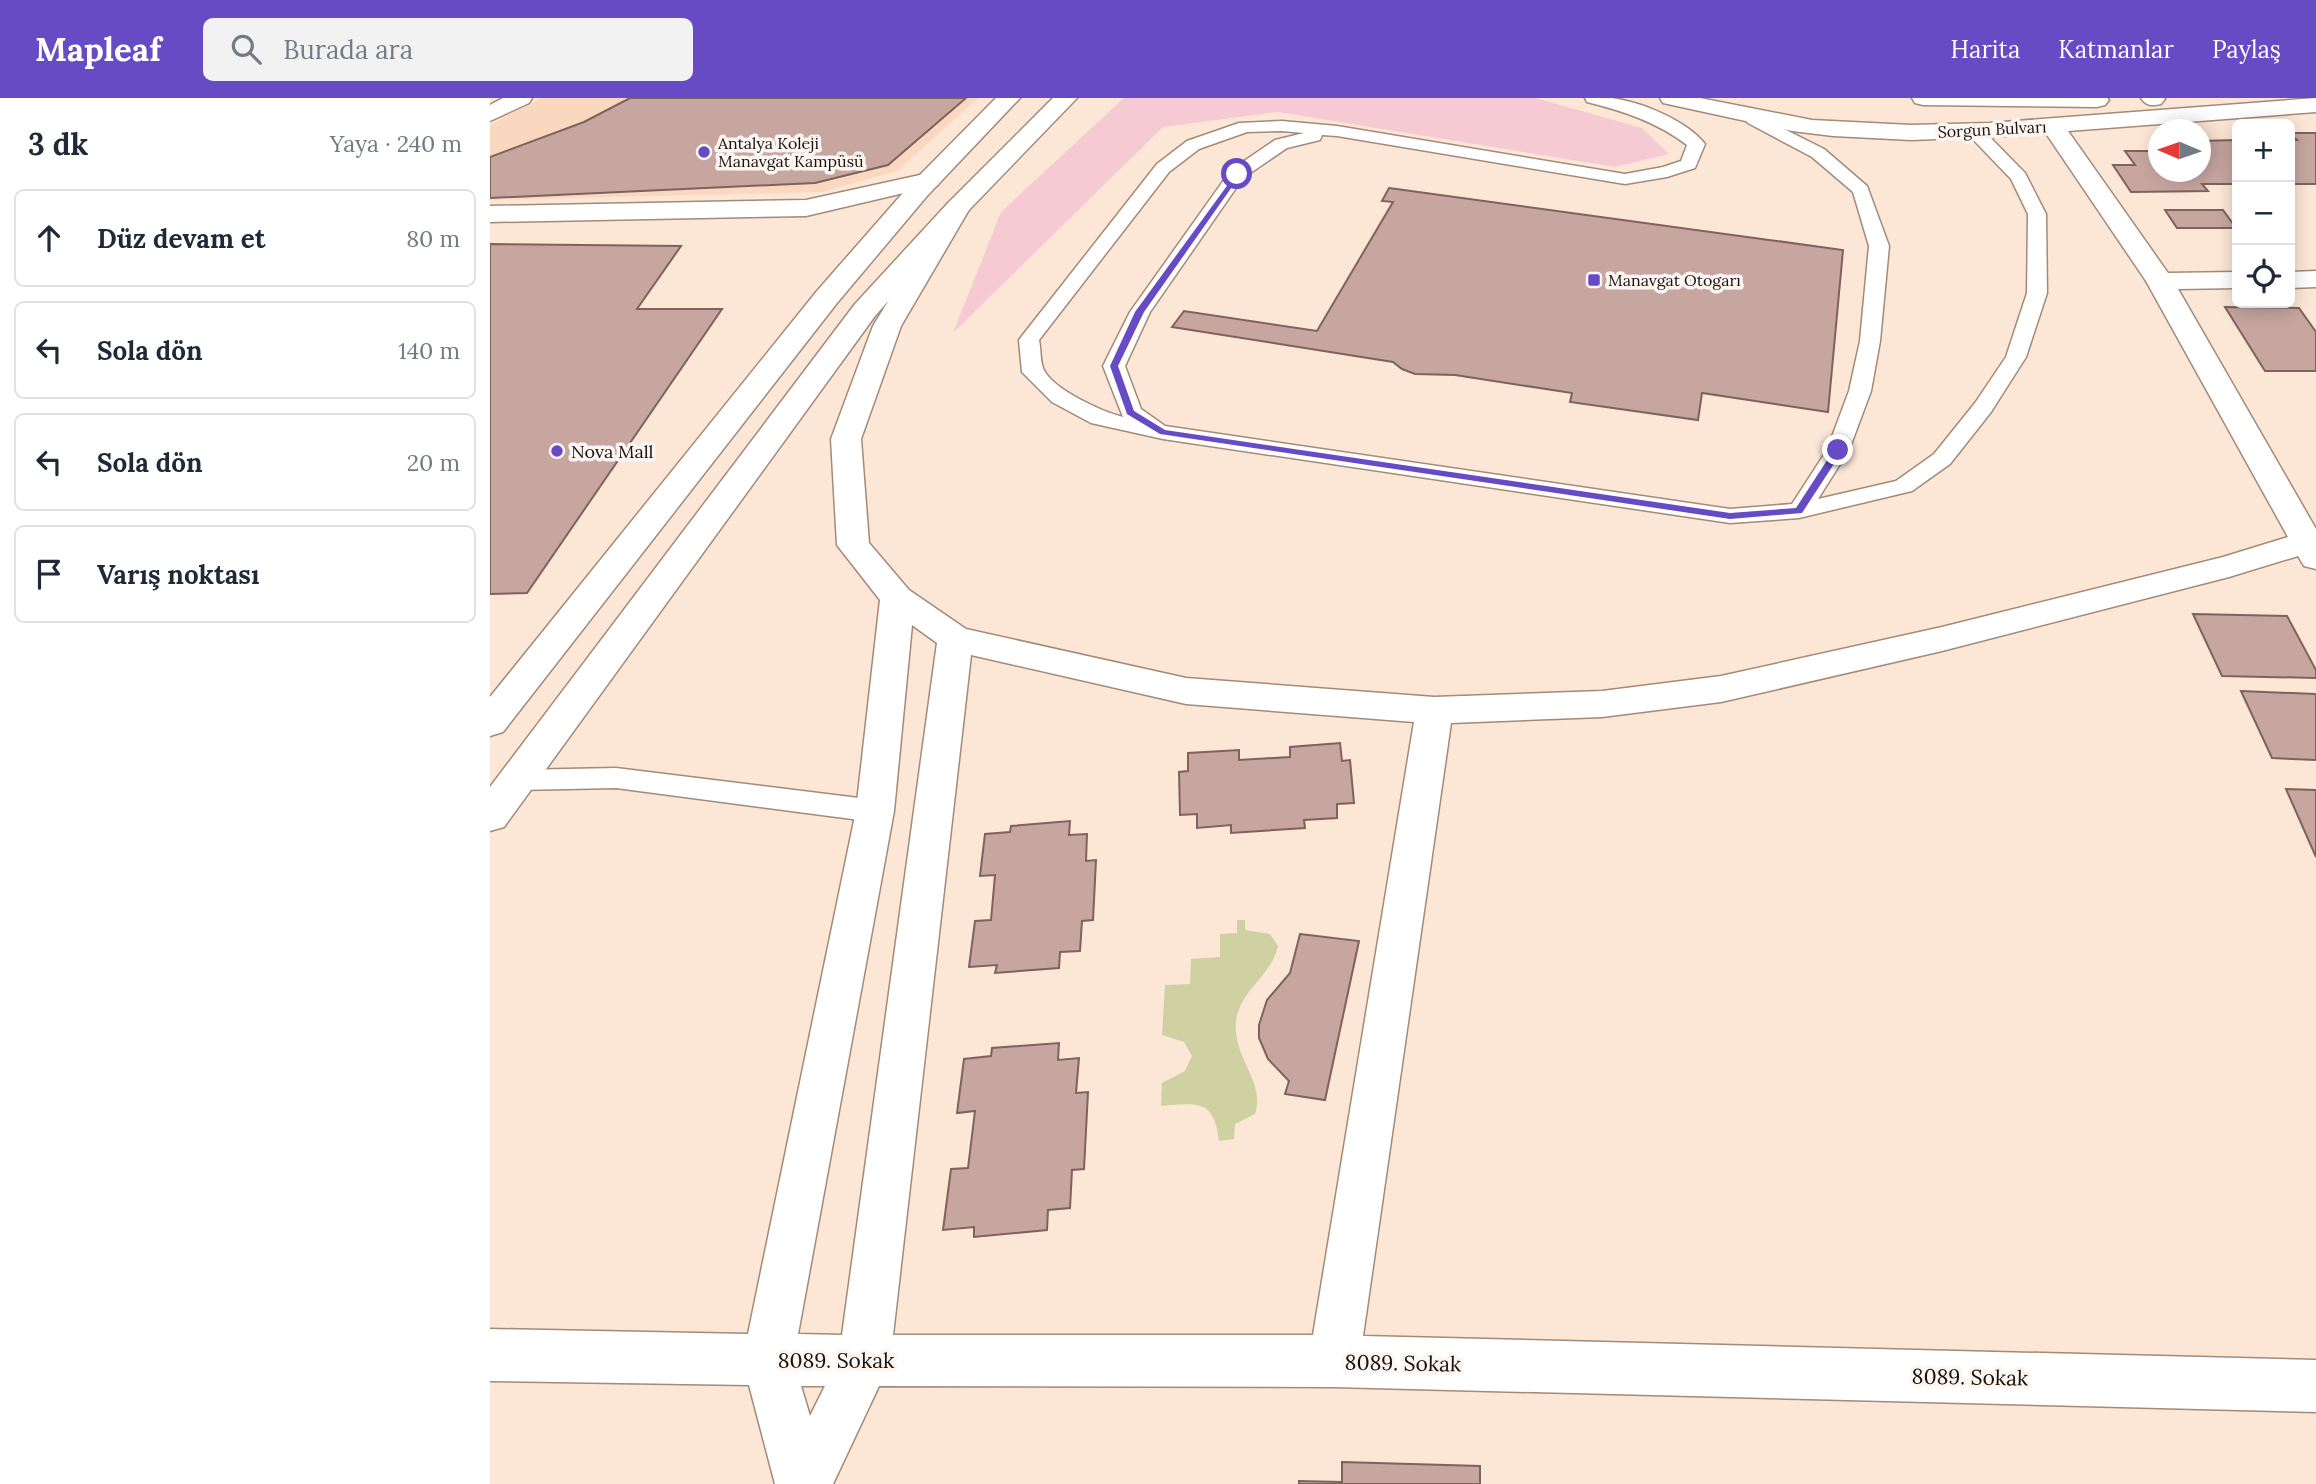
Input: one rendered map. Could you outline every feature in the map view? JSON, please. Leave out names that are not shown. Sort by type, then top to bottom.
[{"type":"street","points":[[490,114],[521,98]]},
{"type":"street","points":[[490,723],[828,297],[929,180],[1009,98]]},
{"type":"street","points":[[490,816],[504,782],[865,310],[957,208],[1066,98]]},
{"type":"street","name":"Sorgun Bulvarı","points":[[1671,98],[1752,108],[1833,130],[1918,132],[2053,126],[2147,116],[2316,106]]},
{"type":"street","points":[[1933,98],[1972,130]]},
{"type":"street","name":"Sorgun Bulvarı","points":[[1933,98],[2158,98]]},
{"type":"street","points":[[957,208],[887,326],[846,439],[853,545],[897,597],[955,639],[1186,691],[1434,710],[1602,704],[1721,689],[1942,639],[2313,547],[2160,281],[2053,126]]},
{"type":"street","points":[[490,214],[806,208],[929,180]]},
{"type":"street","points":[[2295,279],[2316,279]]},
{"type":"street","points":[[2160,281],[2232,280]]},
{"type":"street","points":[[804,1484],[768,1360],[875,811],[897,597]]},
{"type":"street","points":[[804,1484],[864,1360],[955,639]]},
{"type":"street","points":[[1334,1362],[1434,710]]},
{"type":"street","name":"8089. Sokak","points":[[490,1355],[768,1360],[1334,1362],[2316,1386]]},
{"type":"lane","points":[[1592,98],[1640,111],[1681,131],[1696,144],[1689,164],[1667,172],[1625,179],[1337,131],[1282,126],[1245,127],[1192,145],[1163,168],[1029,341],[1033,372],[1060,397],[1099,418],[1163,432],[1730,516],[1799,511],[1904,486],[1942,459],[1983,407],[2016,357],[2037,293],[2038,214],[2019,177],[1972,130]]},
{"type":"lane","points":[[1752,108],[1818,153],[1861,190],[1879,246],[1870,341],[1860,391],[1838,450],[1799,511]]},
{"type":"lane","points":[[1163,432],[1130,412],[1114,366],[1140,312],[1237,174],[1281,144],[1337,131]]},
{"type":"lane","points":[[504,782],[616,778],[875,811]]},
{"type":"shaded area","name":"Antalya Koleji Manavgat Kampüsü","points":[[541,98],[978,98],[897,171],[822,192],[490,200],[490,125]]},
{"type":"shaded area","points":[[1124,98],[1535,98],[1642,128],[1669,154],[1615,167],[1278,112],[1163,127],[953,333],[1001,212]]},
{"type":"shaded area","points":[[1237,920],[1245,920],[1245,930],[1270,934],[1278,946],[1269,966],[1243,1000],[1236,1021],[1239,1046],[1256,1091],[1255,1114],[1235,1124],[1234,1139],[1219,1141],[1213,1117],[1202,1107],[1185,1104],[1161,1106],[1162,1083],[1185,1071],[1192,1056],[1184,1042],[1162,1035],[1165,985],[1190,984],[1191,959],[1220,957],[1220,934],[1237,933]]},
{"type":"building","name":"Antalya Koleji Manavgat Kampüsü","points":[[630,98],[966,98],[888,165],[815,183],[490,198],[490,157],[584,122]]},
{"type":"building","points":[[2295,133],[2316,133],[2316,184],[2295,184]]},
{"type":"building","points":[[2232,140],[2232,184],[2202,184],[2208,191],[2131,192],[2113,165],[2135,165],[2125,151],[2148,151],[2148,182],[2211,182],[2211,141]]},
{"type":"building","name":"Manavgat Otogarı","points":[[1389,188],[1843,250],[1828,412],[1702,393],[1698,420],[1570,402],[1572,393],[1455,375],[1415,374],[1393,362],[1172,327],[1184,311],[1317,331],[1393,202],[1382,201]]},
{"type":"building","points":[[2165,210],[2223,210],[2232,222],[2232,228],[2177,228]]},
{"type":"building","name":"Nova Mall","points":[[490,244],[681,246],[637,309],[722,309],[527,593],[490,594]]},
{"type":"building","points":[[2225,307],[2299,308],[2316,332],[2316,371],[2265,371]]},
{"type":"building","points":[[2193,614],[2287,616],[2316,670],[2316,678],[2222,676]]},
{"type":"building","points":[[2241,691],[2316,694],[2316,760],[2272,758]]},
{"type":"building","points":[[1340,743],[1342,761],[1350,760],[1354,803],[1337,804],[1337,818],[1304,820],[1305,828],[1231,833],[1231,825],[1197,828],[1197,814],[1180,815],[1179,772],[1188,771],[1188,753],[1239,750],[1239,760],[1290,757],[1290,747]]},
{"type":"building","points":[[2286,789],[2316,790],[2316,857]]},
{"type":"building","points":[[1070,821],[1069,835],[1087,834],[1086,861],[1096,860],[1093,920],[1082,921],[1080,951],[1060,952],[1059,968],[995,973],[997,965],[969,967],[975,921],[991,920],[995,875],[980,876],[985,834],[1010,832],[1011,826]]},
{"type":"building","points":[[1300,934],[1359,941],[1325,1100],[1285,1094],[1289,1081],[1268,1059],[1259,1038],[1259,1025],[1267,1000],[1290,973]]},
{"type":"building","points":[[1059,1043],[1058,1060],[1079,1058],[1076,1093],[1088,1092],[1084,1169],[1072,1170],[1070,1208],[1048,1210],[1047,1230],[974,1237],[974,1227],[943,1230],[951,1169],[968,1168],[975,1111],[957,1113],[964,1059],[991,1056],[992,1048]]},
{"type":"building","points":[[1342,1462],[1480,1466],[1480,1484],[1299,1484],[1299,1481],[1342,1482]]},
{"type":"place","name":"Antalya Koleji Manavgat Kampüsü","points":[[704,152]]},
{"type":"place","name":"Manavgat Otogarı","points":[[1594,280]]},
{"type":"place","name":"Nova Mall","points":[[557,451]]},
{"type":"route","points":[[1237,174],[1140,312],[1114,366],[1130,412],[1163,432],[1730,516],[1799,511],[1838,450]]}]
